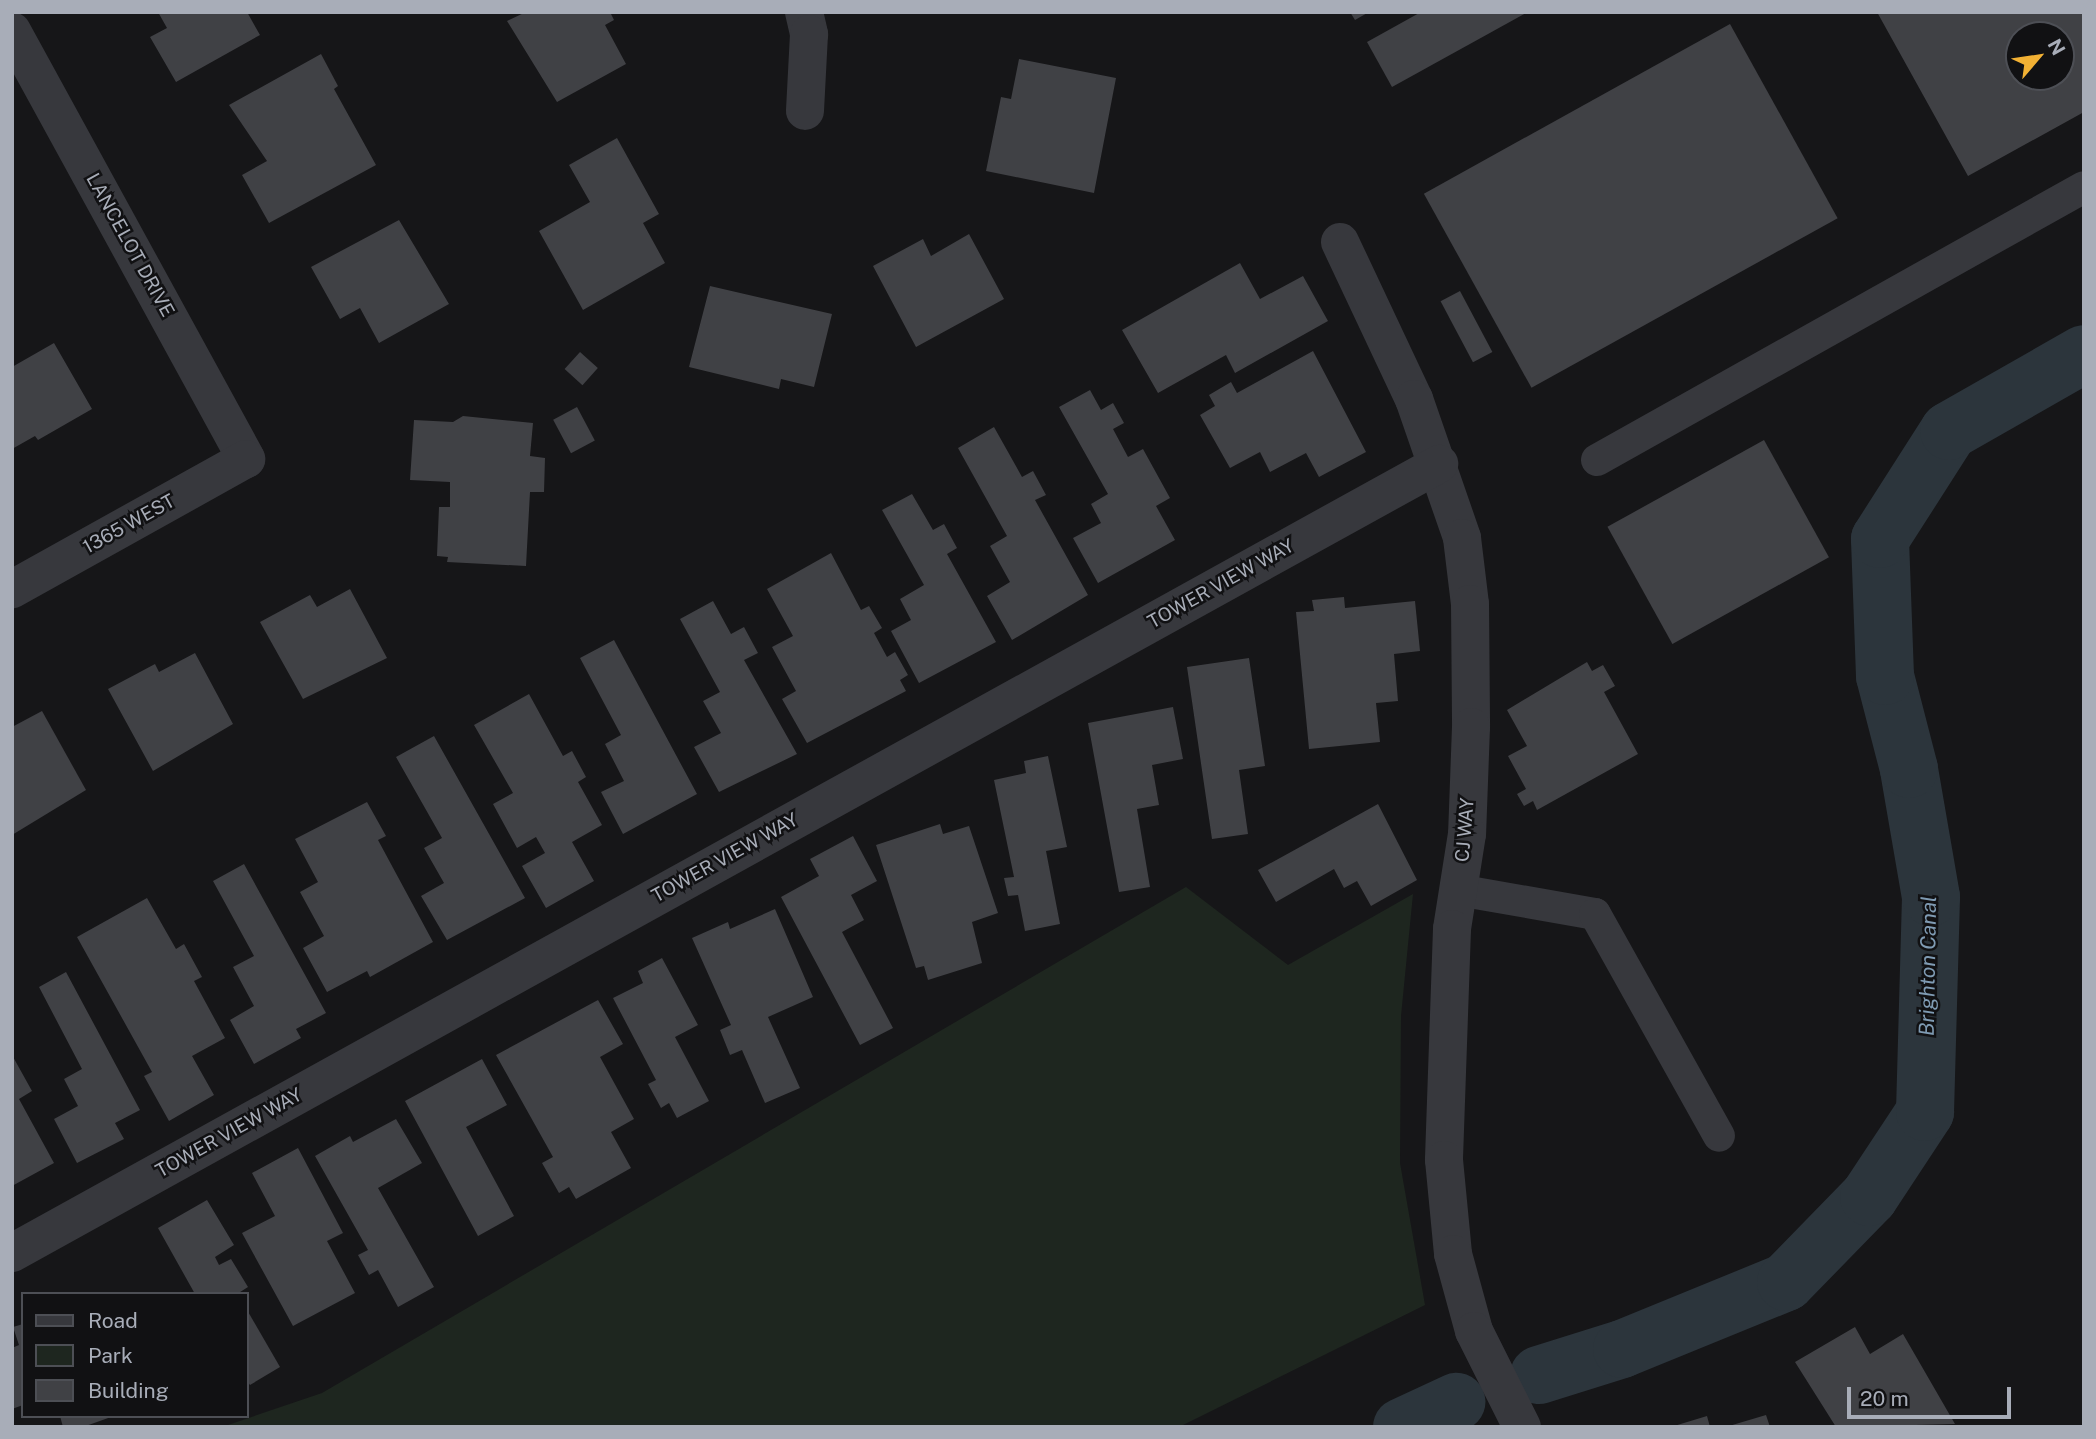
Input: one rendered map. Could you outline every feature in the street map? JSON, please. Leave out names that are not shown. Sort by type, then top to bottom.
[{"type":"street","points":[[804,12],[809,34],[805,111]]},
{"type":"street","name":"LANCELOT DRIVE","points":[[12,32],[246,459]]},
{"type":"street","name":"CJ WAY","points":[[1340,242],[1414,399],[1439,464],[1462,538],[1470,604],[1470,767],[1452,929],[1444,1160],[1453,1254],[1474,1331],[1522,1427]]},
{"type":"street","name":"1365 WEST","points":[[12,589],[246,459]]},
{"type":"street","name":"TOWER VIEW WAY","points":[[12,1253],[1439,464]]},
{"type":"lane","points":[[1597,460],[2084,187]]},
{"type":"lane","points":[[1458,890],[1595,914],[1719,1136]]},
{"type":"green space","points":[[1186,887],[1288,965],[1413,894],[1401,1016],[1400,1163],[1425,1305],[1179,1427],[222,1427],[322,1393]]},
{"type":"building","points":[[158,12],[247,12],[260,35],[176,82],[150,37],[167,28]]},
{"type":"building","points":[[526,12],[610,12],[614,20],[605,25],[626,64],[557,102],[507,21]]},
{"type":"building","points":[[1350,12],[1369,12],[1355,20]]},
{"type":"building","points":[[1421,12],[1528,12],[1392,87],[1367,42]]},
{"type":"building","points":[[1877,12],[2084,12],[2084,112],[1968,176]]},
{"type":"building","points":[[1730,24],[1838,218],[1532,388],[1424,194]]},
{"type":"building","points":[[321,54],[338,86],[334,89],[376,165],[269,223],[242,175],[267,161],[229,105]]},
{"type":"building","points":[[1019,59],[1116,78],[1094,193],[986,171],[1001,97],[1011,99]]},
{"type":"building","points":[[617,138],[659,214],[643,223],[665,263],[583,310],[539,231],[590,202],[569,165]]},
{"type":"building","points":[[399,220],[449,304],[379,343],[360,308],[340,319],[311,267]]},
{"type":"building","points":[[969,234],[1004,299],[916,347],[873,266],[923,239],[931,256]]},
{"type":"building","points":[[1240,263],[1260,299],[1303,276],[1328,321],[1235,373],[1226,355],[1158,393],[1122,330]]},
{"type":"building","points":[[710,286],[832,314],[814,387],[781,379],[779,389],[689,367]]},
{"type":"building","points":[[1460,291],[1492,352],[1473,362],[1441,301]]},
{"type":"building","points":[[54,343],[92,409],[38,440],[35,436],[12,449],[12,367]]},
{"type":"building","points":[[1313,351],[1366,452],[1319,477],[1306,453],[1270,472],[1260,452],[1230,468],[1200,415],[1215,406],[1209,395],[1231,382],[1237,393]]},
{"type":"building","points":[[580,352],[598,368],[582,385],[565,369]]},
{"type":"building","points":[[1090,390],[1101,410],[1113,403],[1124,423],[1113,429],[1128,457],[1143,449],[1170,498],[1156,506],[1175,540],[1098,583],[1073,538],[1101,523],[1091,504],[1108,494],[1059,407]]},
{"type":"building","points":[[577,407],[595,441],[571,453],[553,420]]},
{"type":"building","points":[[463,416],[533,423],[530,456],[545,458],[544,492],[530,492],[526,566],[447,562],[448,557],[437,556],[439,507],[450,507],[450,482],[410,480],[414,420],[453,422]]},
{"type":"building","points":[[994,427],[1022,477],[1033,471],[1046,495],[1035,500],[1088,595],[1012,640],[987,596],[1010,582],[990,546],[1007,536],[958,448]]},
{"type":"building","points":[[1764,440],[1829,557],[1672,644],[1607,527]]},
{"type":"building","points":[[912,494],[933,530],[944,524],[957,548],[947,554],[996,642],[919,683],[891,631],[911,620],[900,599],[924,585],[882,510]]},
{"type":"building","points":[[831,553],[861,610],[869,606],[882,628],[874,633],[887,657],[895,652],[908,675],[900,680],[906,691],[807,743],[782,699],[796,691],[772,647],[793,636],[767,589]]},
{"type":"building","points":[[350,589],[387,658],[303,699],[260,622],[310,595],[317,607]]},
{"type":"building","points":[[1344,597],[1345,608],[1415,601],[1420,651],[1394,654],[1398,701],[1376,703],[1380,742],[1309,749],[1296,612],[1314,611],[1312,600]]},
{"type":"building","points":[[713,601],[731,634],[744,627],[758,653],[744,660],[797,754],[719,792],[694,747],[721,733],[703,701],[720,692],[680,619]]},
{"type":"building","points":[[614,640],[697,794],[623,834],[601,792],[624,781],[605,744],[621,735],[580,658]]},
{"type":"building","points":[[195,653],[233,724],[153,771],[108,689],[155,664],[159,672]]},
{"type":"building","points":[[1249,658],[1265,766],[1239,770],[1248,834],[1212,839],[1187,667]]},
{"type":"building","points":[[1587,662],[1592,671],[1603,665],[1615,686],[1604,692],[1638,754],[1537,810],[1533,801],[1524,806],[1517,794],[1526,789],[1508,756],[1527,746],[1507,710]]},
{"type":"building","points":[[529,694],[563,756],[572,751],[586,777],[578,782],[602,825],[572,842],[594,881],[546,908],[522,866],[545,853],[536,837],[517,848],[493,804],[513,793],[474,725]]},
{"type":"building","points":[[1173,707],[1183,759],[1152,765],[1159,805],[1137,809],[1150,887],[1119,892],[1088,723]]},
{"type":"building","points":[[42,711],[86,790],[12,835],[12,727]]},
{"type":"building","points":[[434,736],[525,898],[447,940],[421,896],[444,883],[424,848],[442,838],[396,757]]},
{"type":"building","points":[[1048,756],[1067,847],[1046,851],[1060,924],[1025,931],[1018,895],[1008,896],[1004,878],[1014,877],[994,780],[1026,773],[1024,761]]},
{"type":"building","points":[[367,802],[386,836],[378,840],[433,942],[370,977],[367,971],[327,992],[303,948],[324,936],[300,892],[318,882],[295,839]]},
{"type":"building","points":[[1378,804],[1417,880],[1371,906],[1357,881],[1344,888],[1334,869],[1276,902],[1258,870]]},
{"type":"building","points":[[940,824],[943,834],[969,826],[998,913],[972,922],[982,963],[928,980],[924,966],[916,968],[876,845]]},
{"type":"building","points":[[853,836],[877,881],[851,895],[864,920],[842,932],[893,1028],[860,1045],[781,897],[819,876],[810,859]]},
{"type":"building","points":[[244,864],[326,1013],[296,1029],[301,1038],[254,1064],[230,1020],[254,1006],[233,967],[254,956],[213,881]]},
{"type":"building","points":[[147,898],[176,949],[184,944],[202,977],[194,981],[225,1038],[192,1056],[214,1095],[169,1121],[144,1076],[152,1072],[77,937]]},
{"type":"building","points":[[775,909],[813,997],[768,1017],[800,1088],[765,1103],[742,1050],[730,1055],[720,1030],[731,1025],[692,938],[728,922],[730,929]]},
{"type":"building","points":[[662,958],[698,1025],[675,1037],[709,1101],[677,1118],[669,1103],[661,1108],[648,1084],[656,1080],[613,998],[643,983],[638,971]]},
{"type":"building","points":[[66,972],[140,1110],[115,1123],[124,1139],[77,1163],[54,1119],[78,1106],[64,1079],[82,1069],[39,987]]},
{"type":"building","points":[[598,1000],[623,1044],[600,1057],[634,1119],[611,1132],[631,1168],[576,1199],[569,1187],[559,1193],[542,1163],[553,1157],[496,1055]]},
{"type":"building","points":[[12,1055],[32,1091],[19,1099],[54,1163],[12,1186]]},
{"type":"building","points":[[482,1059],[507,1105],[466,1127],[514,1216],[478,1236],[405,1101]]},
{"type":"building","points":[[396,1119],[422,1163],[378,1188],[434,1287],[398,1307],[378,1270],[369,1275],[358,1255],[368,1250],[315,1156],[350,1136],[353,1142]]},
{"type":"building","points":[[298,1148],[343,1233],[327,1241],[355,1293],[293,1326],[242,1233],[275,1216],[252,1173]]},
{"type":"building","points":[[207,1200],[234,1245],[215,1257],[219,1265],[231,1259],[248,1287],[240,1292],[194,1292],[158,1228]]},
{"type":"building","points":[[248,1312],[280,1367],[250,1385],[248,1382]]},
{"type":"building","points":[[21,1325],[21,1406],[12,1409],[12,1348],[19,1345],[13,1327]]},
{"type":"building","points":[[1855,1327],[1870,1354],[1903,1334],[1955,1424],[1836,1427],[1795,1362]]},
{"type":"building","points":[[1766,1415],[1770,1427],[1729,1427],[1729,1426]]},
{"type":"building","points":[[1707,1416],[1710,1427],[1674,1427],[1674,1426]]},
{"type":"building","points":[[61,1418],[108,1418],[83,1427],[63,1427]]},
{"type":"waterway","name":"Brighton Canal","points":[[1539,1375],[1622,1349],[1786,1282],[1869,1197],[1925,1112],[1931,897],[1909,769],[1885,676],[1880,539],[1949,431],[2084,354]]},
{"type":"waterway","name":"Brighton Canal","points":[[1402,1427],[1456,1402]]}]
